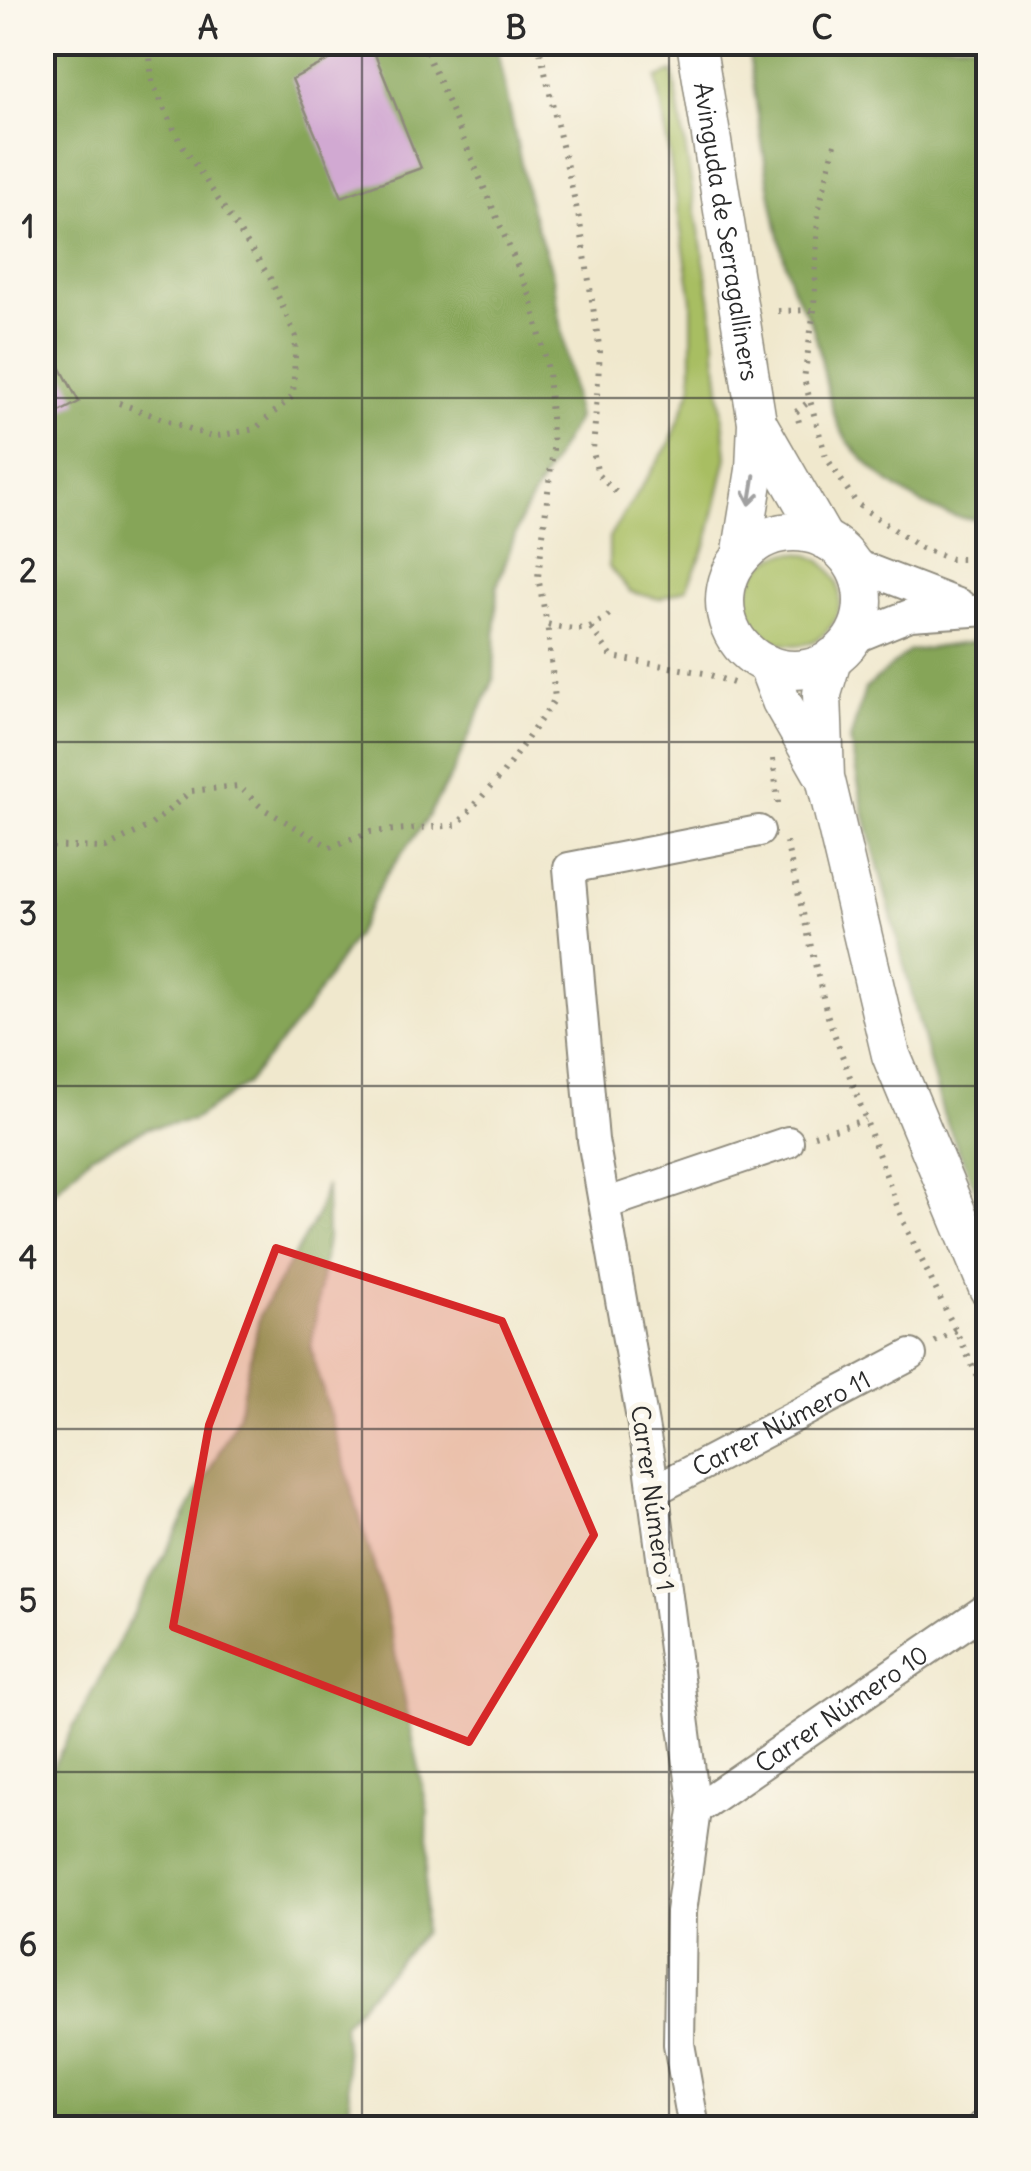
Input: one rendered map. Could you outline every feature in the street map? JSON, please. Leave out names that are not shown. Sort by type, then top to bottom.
[{"type":"street","name":"Avinguda de Serragalliners","points":[[696,42],[757,422],[755,470],[740,557]]},
{"type":"street","name":"Avinguda de Serragalliners","points":[[757,422],[838,551]]},
{"type":"street","points":[[825,777],[782,701],[756,677],[728,619],[728,583],[740,557],[761,541],[799,532],[978,609]]},
{"type":"street","points":[[838,551],[863,601],[822,694],[825,777],[891,1055],[988,1288]]},
{"type":"street","points":[[756,677],[806,668],[910,614],[978,609]]},
{"type":"street","name":"Carrer Número 1","points":[[694,2128],[679,2044],[681,1912],[695,1810],[654,1491],[593,1140],[569,868],[759,832]]},
{"type":"street","points":[[605,1204],[788,1142]]},
{"type":"street","name":"Carrer Número 11","points":[[654,1491],[911,1355]]},
{"type":"street","name":"Carrer Número 10","points":[[695,1810],[988,1608]]},
{"type":"street","points":[[982,2128],[988,2122]]},
{"type":"path","points":[[119,403],[212,437],[255,428],[292,396],[296,337],[270,278],[179,140],[152,82],[149,42]]},
{"type":"path","points":[[42,846],[106,848],[151,825],[191,790],[238,786],[262,808],[330,846],[370,832],[457,825],[502,773],[555,699],[538,577],[553,449],[548,370],[531,298],[422,42]]},
{"type":"path","points":[[538,42],[580,223],[600,352],[592,451],[598,475],[616,492]]},
{"type":"path","points":[[835,144],[818,212],[814,310],[804,380],[826,457],[857,504],[921,548],[951,559],[988,559]]},
{"type":"path","points":[[778,311],[814,310]]},
{"type":"path","points":[[796,412],[810,400]]},
{"type":"path","points":[[547,622],[577,632],[590,628],[614,610]]},
{"type":"path","points":[[590,628],[612,657],[735,682],[756,677]]},
{"type":"path","points":[[788,1142],[866,1120]]},
{"type":"highlighted area","points":[[276,1248],[502,1321],[594,1535],[469,1742],[173,1627],[209,1425]]},
{"type":"green space","points":[[43,43],[496,43],[530,207],[552,271],[577,418],[522,516],[497,586],[494,679],[454,770],[425,822],[384,878],[356,935],[304,1014],[246,1084],[193,1120],[148,1128],[91,1155],[43,1202]]},
{"type":"green space","points":[[747,43],[988,43],[988,519],[949,514],[910,496],[875,470],[840,428],[814,331],[793,289],[783,254]]},
{"type":"green space","points":[[673,72],[711,303],[727,457],[707,543],[686,589],[659,599],[630,592],[609,567],[609,537],[671,441],[692,386],[692,300],[657,78]]},
{"type":"green space","points":[[794,553],[812,556],[827,566],[837,581],[837,617],[827,632],[812,642],[794,645],[776,642],[761,632],[751,617],[748,599],[751,581],[761,566],[776,556]]},
{"type":"green space","points":[[988,641],[988,1219],[943,1114],[863,808],[850,740],[865,689],[909,651]]},
{"type":"green space","points":[[326,1185],[327,1238],[311,1349],[384,1600],[428,1812],[424,1932],[343,2024],[352,2128],[43,2128],[43,1785],[238,1416],[260,1314],[317,1215]]},
{"type":"building","points":[[370,42],[421,168],[342,197],[292,79]]},
{"type":"building","points":[[42,333],[79,402],[44,420],[42,417]]}]
